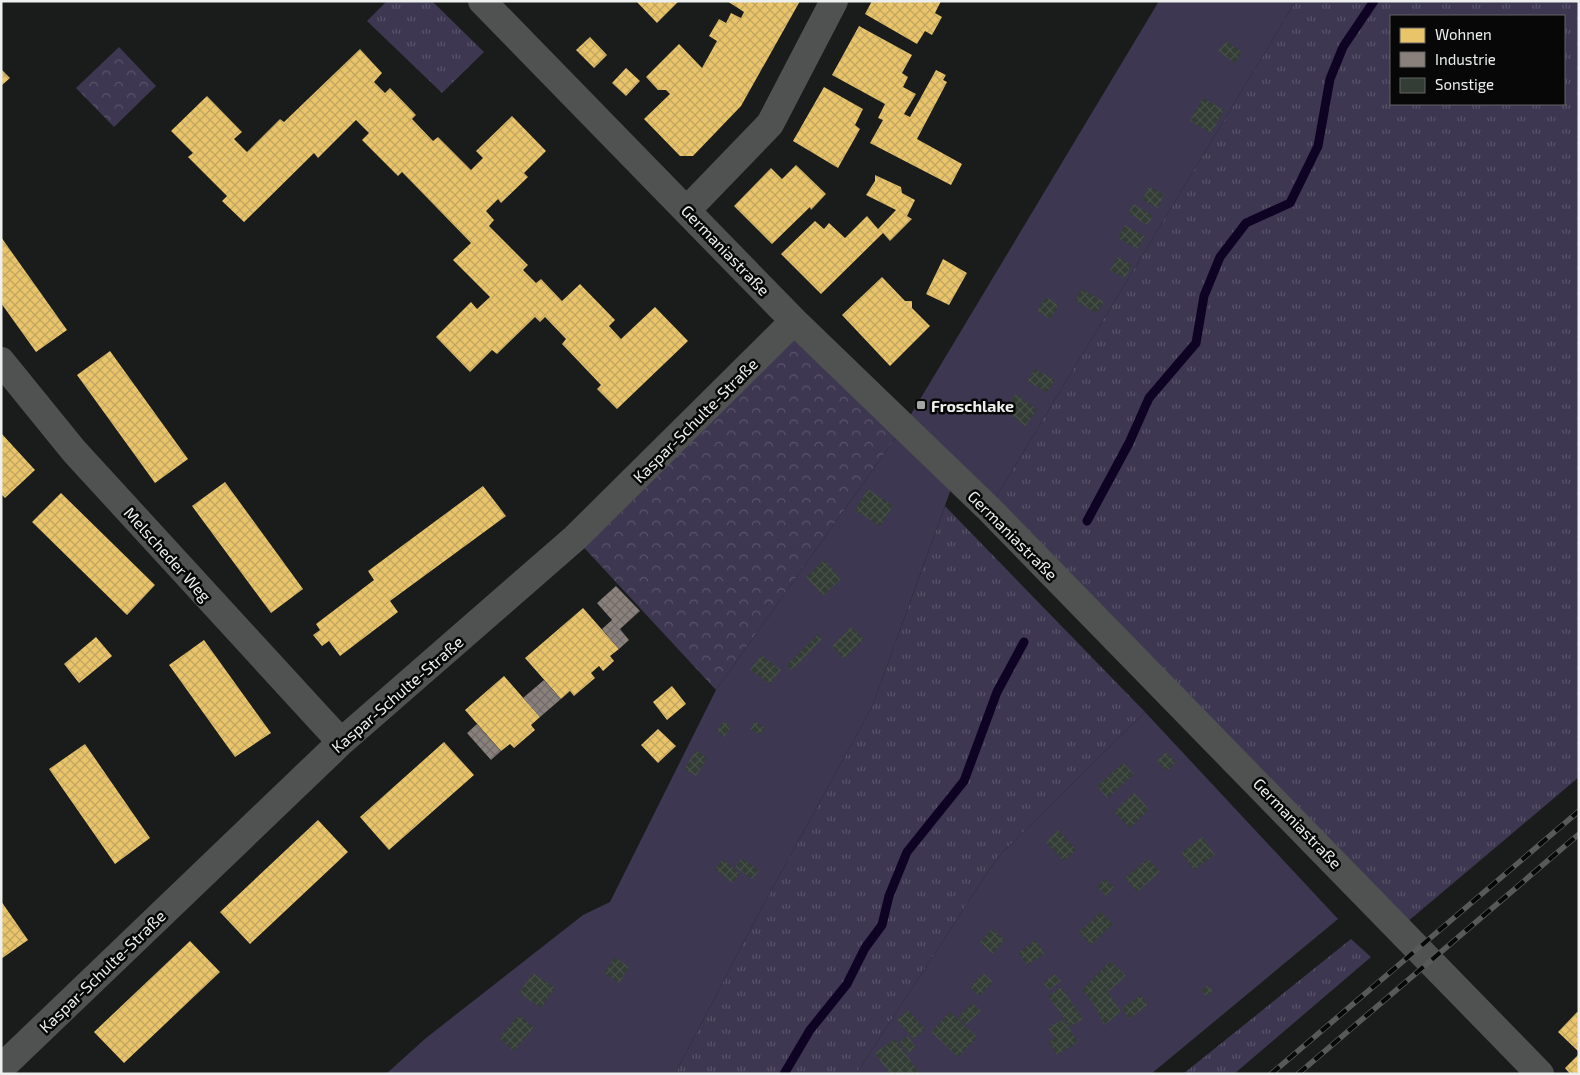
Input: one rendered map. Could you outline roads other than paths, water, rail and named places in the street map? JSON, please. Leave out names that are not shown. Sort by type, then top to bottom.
[{"type":"street","name":"Germaniastraße","points":[[482,1],[794,321],[989,509],[1540,1074]]},
{"type":"street","points":[[687,210],[770,124],[834,1]]},
{"type":"street","name":"Kaspar-Schulte-Straße","points":[[4,1058],[341,742],[575,538],[794,321]]},
{"type":"street","name":"Melscheder Weg","points":[[1,362],[74,451],[341,742]]},
{"type":"waterway","points":[[1087,521],[1129,443],[1149,398],[1196,343],[1204,296],[1220,257],[1246,223],[1290,203],[1318,146],[1330,79],[1343,47],[1374,1]]},
{"type":"waterway","points":[[784,1074],[810,1030],[847,984],[865,948],[882,925],[889,896],[907,852],[964,781],[997,692],[1024,642]]},
{"type":"railway","points":[[1271,1074],[1579,811]]},
{"type":"railway","points":[[1298,1074],[1579,834]]},
{"type":"place","name":"Froschlake","points":[[921,405]]}]
